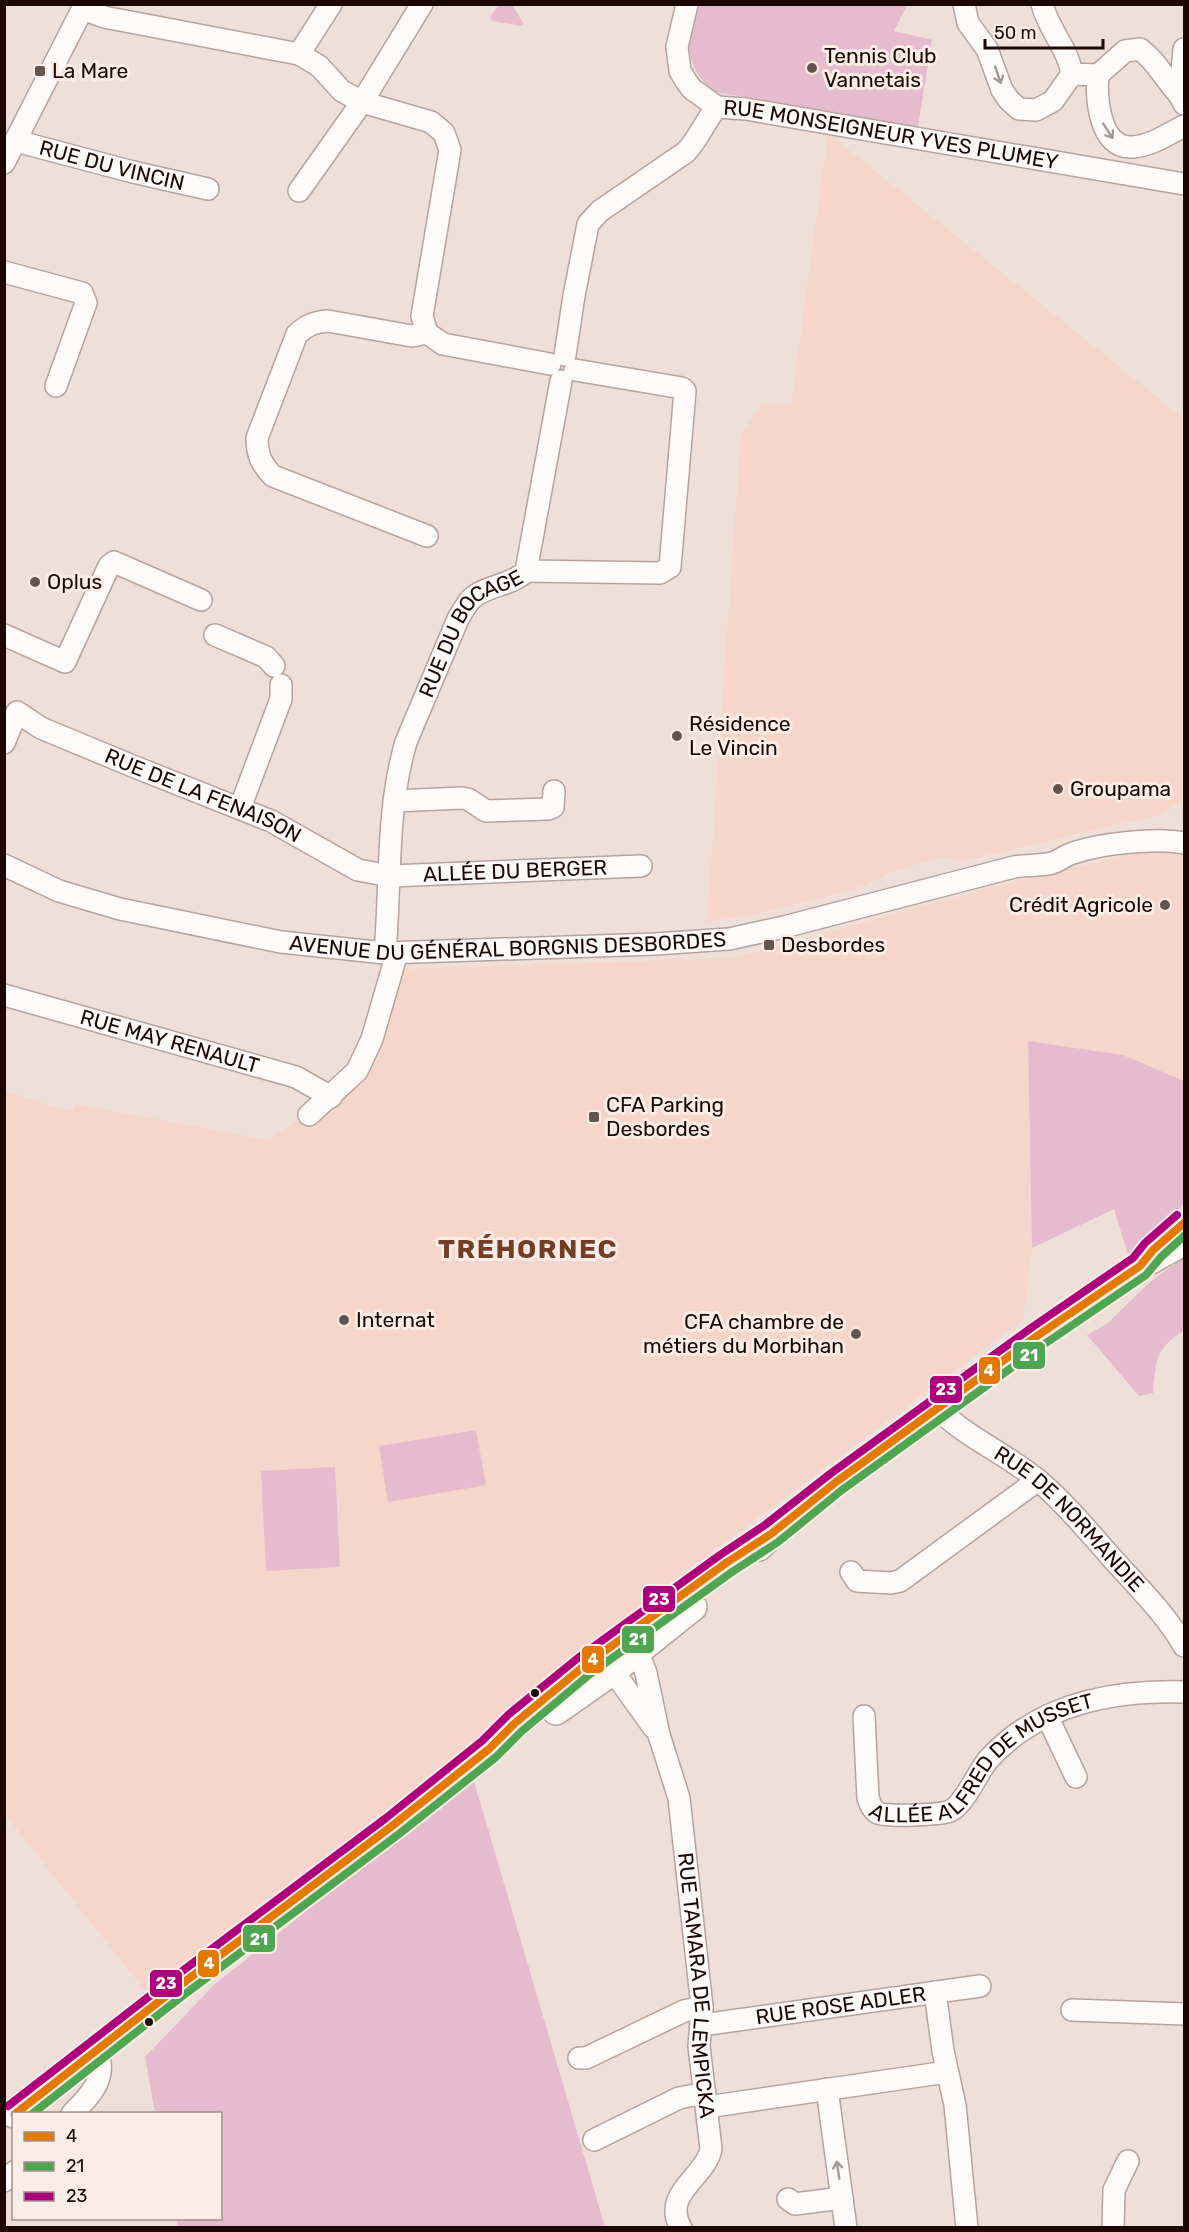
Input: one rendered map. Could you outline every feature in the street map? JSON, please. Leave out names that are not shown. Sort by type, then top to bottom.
[{"type":"main road","points":[[1140,1266],[1152,1250],[1185,1223]]},
{"type":"main road","points":[[17,2112],[175,1989],[392,1826],[489,1749],[515,1723],[621,1651],[726,1563],[771,1534],[836,1482],[1036,1336],[1140,1266],[1185,1239]]},
{"type":"street","points":[[299,54],[331,4]]},
{"type":"street","points":[[299,191],[363,102],[422,4]]},
{"type":"street","name":"RUE MONSEIGNEUR YVES PLUMEY","points":[[687,4],[677,39],[681,71],[692,89],[717,107],[746,109],[1185,184]]},
{"type":"street","points":[[964,4],[968,23],[987,49],[1002,90],[1019,109],[1036,110],[1053,101],[1072,74],[1070,63],[1044,15],[1042,4]]},
{"type":"street","points":[[84,7],[104,17],[299,54],[319,66],[342,91],[363,102],[431,122],[444,133],[450,150],[422,316],[427,333],[412,336],[328,321],[314,322],[305,327],[297,334],[257,438],[257,451],[262,465],[273,476],[427,536]]},
{"type":"street","name":"RUE DU VINCIN","points":[[4,163],[84,7]]},
{"type":"street","points":[[1182,98],[1155,60],[1140,49],[1125,51],[1098,75],[1096,93],[1100,118],[1109,135],[1120,144],[1131,147],[1158,141],[1185,126]]},
{"type":"street","points":[[1182,98],[1185,50]]},
{"type":"street","points":[[1072,74],[1098,75]]},
{"type":"street","points":[[526,571],[588,224],[600,211],[686,152],[696,142],[710,115],[717,107]]},
{"type":"street","name":"RUE DU VINCIN","points":[[16,141],[122,170],[208,189]]},
{"type":"street","points":[[4,272],[82,293],[86,298],[56,386]]},
{"type":"street","name":"RUE DU BOCAGE","points":[[309,1115],[357,1071],[372,1038],[391,953],[390,876],[394,801],[401,759],[458,619],[471,600],[478,595],[515,579],[526,571],[660,573],[670,567],[685,391],[682,388],[443,344],[427,333]]},
{"type":"street","points":[[4,635],[64,662],[109,566],[114,562],[201,600]]},
{"type":"street","points":[[215,635],[266,657],[278,675],[281,699],[240,808]]},
{"type":"street","name":"RUE DE LA FENAISON","points":[[4,743],[20,707],[52,732],[271,821],[358,870],[390,876]]},
{"type":"street","points":[[394,801],[462,798],[468,799],[486,812],[548,809],[553,807],[555,802],[554,791]]},
{"type":"street","name":"AVENUE DU GÉNÉRAL BORGNIS DESBORDES","points":[[4,866],[59,891],[120,909],[281,942],[391,953],[655,944],[729,939],[784,927],[1014,867],[1049,850],[1072,853],[1106,846],[1154,830],[1185,830]]},
{"type":"street","name":"AVENUE DU GÉNÉRAL BORGNIS DESBORDES","points":[[1106,846],[1174,841],[1185,843]]},
{"type":"street","name":"ALLÉE DU BERGER","points":[[390,876],[641,866]]},
{"type":"street","name":"RUE MAY RENAULT","points":[[4,995],[296,1077],[331,1096]]},
{"type":"street","name":"RUE DE NORMANDIE","points":[[938,1409],[970,1434],[1006,1456],[1061,1501],[1163,1614],[1185,1646]]},
{"type":"street","points":[[851,1572],[858,1581],[891,1583],[900,1581],[1038,1480]]},
{"type":"street","name":"RUE TAMARA DE LEMPICKA","points":[[621,1651],[659,1736],[679,1798],[702,2016],[699,2046],[711,2143],[710,2154],[705,2164],[684,2186],[680,2195],[677,2214],[681,2228]]},
{"type":"street","name":"RUE TAMARA DE LEMPICKA","points":[[621,1651],[646,1672],[659,1736]]},
{"type":"street","name":"ALLÉE ALFRED DE MUSSET","points":[[864,1716],[868,1798],[873,1809],[884,1815],[941,1813],[955,1808],[980,1770],[1002,1746],[1018,1732],[1047,1716],[1084,1702],[1115,1695],[1185,1692]]},
{"type":"street","points":[[1047,1716],[1076,1777]]},
{"type":"street","name":"RUE ROSE ADLER","points":[[579,2058],[586,2058],[684,2011],[702,2016],[980,1986]]},
{"type":"street","points":[[935,1992],[947,2072],[955,2105],[967,2228]]},
{"type":"street","points":[[1072,2010],[1185,2014]]},
{"type":"street","points":[[74,2112],[100,2077],[100,2058],[97,2050]]},
{"type":"street","points":[[594,2140],[679,2098],[706,2100],[827,2089],[947,2072]]},
{"type":"street","points":[[827,2089],[846,2228]]},
{"type":"street","points":[[1113,2228],[1114,2190],[1128,2161]]},
{"type":"street","points":[[788,2199],[795,2204],[842,2198]]},
{"type":"shaded area","points":[[500,4],[512,5],[524,24],[521,26],[492,21],[490,17]]},
{"type":"shaded area","name":"Tennis Club Vannetais","points":[[699,4],[907,5],[894,31],[932,40],[918,127],[716,92],[699,76],[690,53],[690,38]]},
{"type":"shaded area","points":[[828,133],[1184,419],[1184,798],[1163,814],[963,861],[943,857],[890,872],[865,886],[754,914],[707,922],[741,433],[763,404],[791,405]]},
{"type":"shaded area","points":[[1159,848],[1184,852],[1184,1081],[1123,1055],[1028,1041],[1032,1248],[1023,1320],[650,1598],[463,1750],[149,1996],[5,1814],[5,1091],[71,1112],[75,1104],[268,1140],[304,1116],[340,1082],[362,1038],[377,995],[377,970],[732,958],[1018,880]]},
{"type":"shaded area","points":[[1028,1041],[1123,1055],[1184,1081],[1184,1203],[1177,1214],[1128,1255],[1114,1209],[1032,1248]]},
{"type":"shaded area","points":[[1184,1258],[1184,1330],[1167,1344],[1159,1356],[1156,1363],[1153,1393],[1139,1396],[1087,1335],[1108,1323],[1151,1281]]},
{"type":"shaded area","points":[[476,1430],[486,1485],[388,1502],[379,1446]]},
{"type":"shaded area","points":[[335,1467],[340,1567],[266,1571],[261,1471]]},
{"type":"shaded area","points":[[473,1778],[605,2227],[179,2227],[176,2220],[222,2220],[222,2112],[155,2112],[145,2057],[214,1985]]},
{"type":"transit line","name":"23","points":[[8,2106],[169,1981],[386,1818],[482,1741],[508,1715],[578,1658],[765,1525],[830,1474],[1031,1328],[1133,1258],[1145,1243],[1177,1215]]},
{"type":"transit line","name":"4","points":[[18,2112],[175,1989],[392,1826],[489,1749],[515,1723],[584,1666],[726,1563],[771,1534],[836,1482],[1037,1336],[1140,1266],[1153,1250],[1184,1223]]},
{"type":"transit line","name":"21","points":[[35,2112],[181,1997],[399,1834],[496,1757],[522,1731],[590,1674],[732,1572],[778,1542],[842,1490],[1043,1345],[1146,1275],[1161,1257],[1184,1236]]},
{"type":"place","name":"Tennis Club Vannetais","points":[[812,68]]},
{"type":"place","name":"La Mare","points":[[40,71]]},
{"type":"place","name":"Oplus","points":[[35,582]]},
{"type":"place","name":"Résidence Le Vincin","points":[[677,736]]},
{"type":"place","name":"Groupama","points":[[1058,789]]},
{"type":"place","name":"Crédit Agricole","points":[[1165,905]]},
{"type":"place","name":"Desbordes","points":[[769,945]]},
{"type":"place","name":"CFA Parking Desbordes","points":[[594,1117]]},
{"type":"place","name":"Internat","points":[[344,1320]]},
{"type":"place","name":"CFA chambre de métiers du Morbihan","points":[[856,1334]]},
{"type":"district","name":"TRÉHORNEC","points":[[528,1249]]}]
